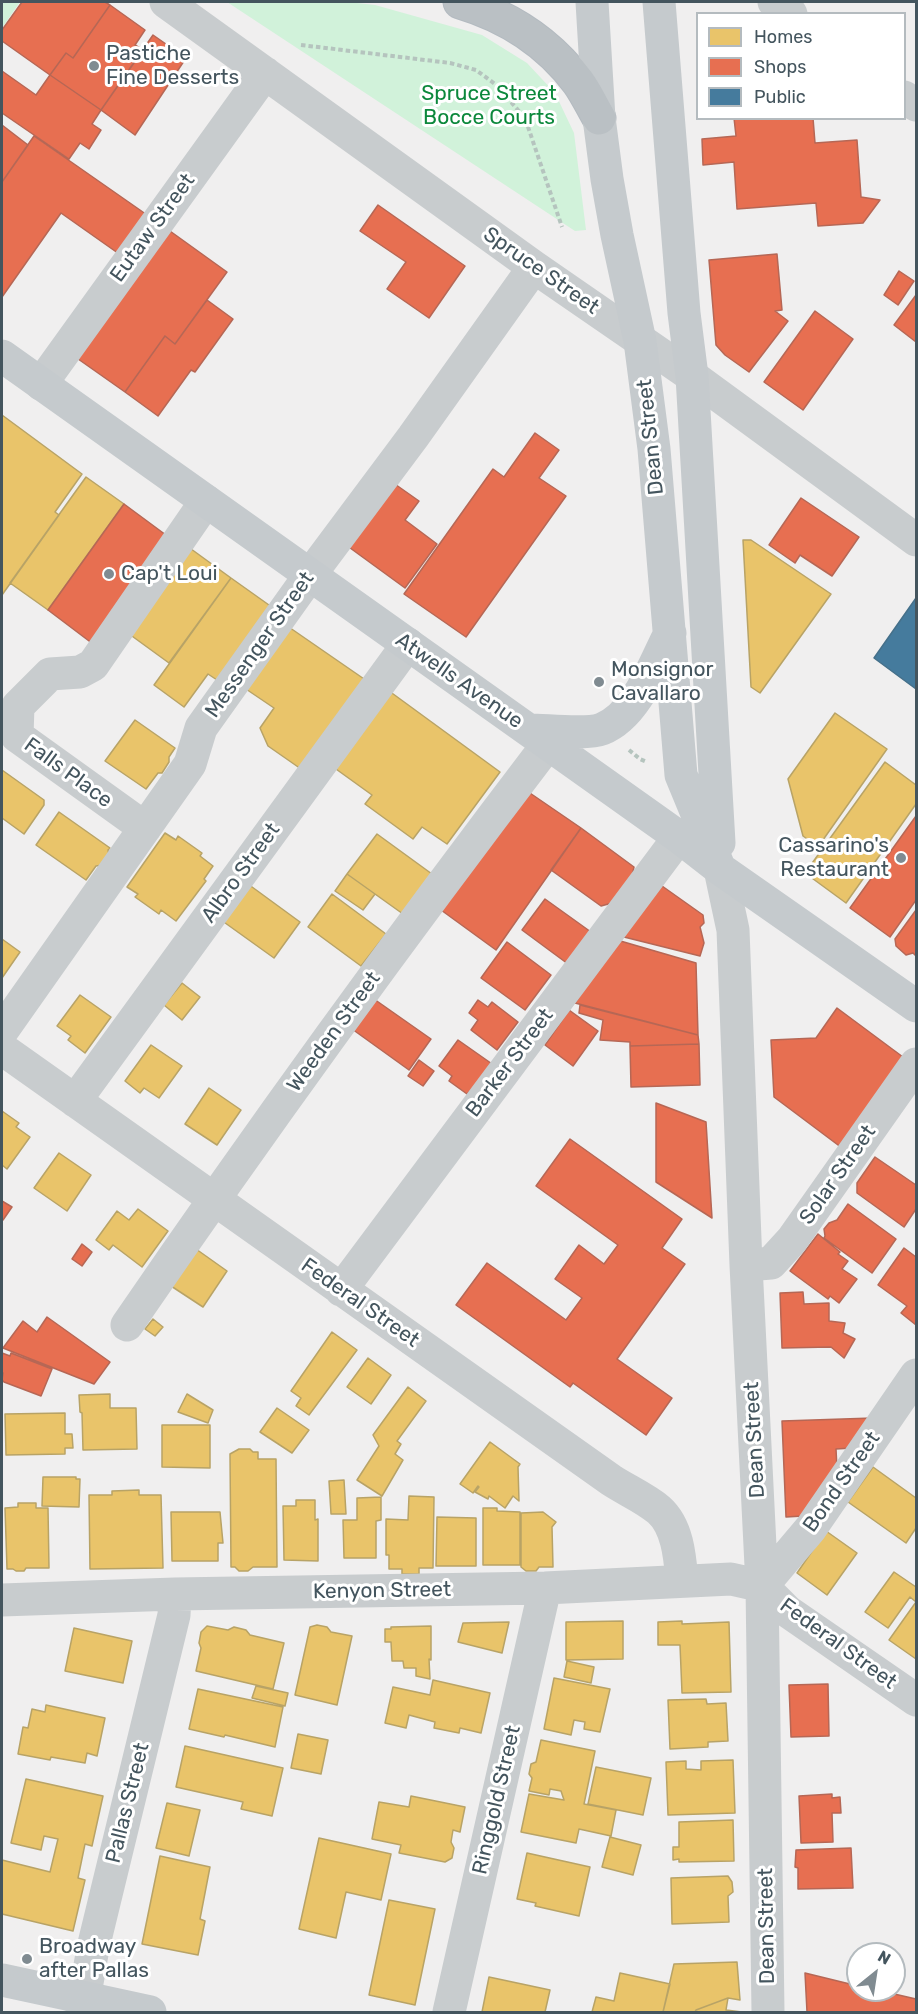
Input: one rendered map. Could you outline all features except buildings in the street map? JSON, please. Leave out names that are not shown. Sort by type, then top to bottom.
[{"type":"highway","points":[[460,2],[490,12],[516,25],[540,42],[579,83],[599,118]]},
{"type":"main road","name":"Dean Street","points":[[592,2],[599,118],[617,235],[640,341],[654,449],[681,775],[720,869]]},
{"type":"main road","name":"Dean Street","points":[[659,2],[684,313],[692,376],[720,869]]},
{"type":"main road","name":"Atwells Avenue","points":[[2,356],[679,837],[720,869],[916,1006]]},
{"type":"main road","points":[[538,737],[602,729],[622,716],[634,702],[670,633]]},
{"type":"main road","points":[[2,1980],[83,2005],[150,2013]]},
{"type":"street","name":"Spruce Street","points":[[166,2],[534,267],[912,527]]},
{"type":"street","points":[[774,2],[787,12]]},
{"type":"street","name":"Eutaw Street","points":[[41,384],[265,73]]},
{"type":"street","name":"Messenger Street","points":[[2,1031],[190,764],[201,728],[309,575],[413,437],[534,267]]},
{"type":"street","name":"Falls Place","points":[[145,828],[17,736],[18,706],[50,674],[80,672],[93,665],[206,501]]},
{"type":"street","name":"Albro Street","points":[[75,1101],[408,644]]},
{"type":"street","name":"Weeden Street","points":[[127,1324],[213,1199],[363,991],[538,737]]},
{"type":"street","name":"Barker Street","points":[[340,1290],[679,837]]},
{"type":"street","name":"Dean Street","points":[[720,869],[733,930],[746,1265],[762,1586],[768,2013]]},
{"type":"street","name":"Federal Street","points":[[2,1049],[340,1290],[611,1480],[660,1511],[673,1531],[679,1550],[682,1581]]},
{"type":"street","name":"Solar Street","points":[[746,1265],[771,1263],[792,1240],[916,1064]]},
{"type":"street","name":"Bond Street","points":[[762,1586],[811,1528],[916,1375]]},
{"type":"street","name":"Kenyon Street","points":[[2,1600],[175,1594],[546,1588],[731,1579],[762,1586]]},
{"type":"street","name":"Federal Street","points":[[762,1586],[787,1611],[915,1696]]},
{"type":"street","name":"Ringgold Street","points":[[449,2013],[546,1588]]},
{"type":"street","name":"Pallas Street","points":[[83,2005],[93,1948],[174,1615],[175,1594]]},
{"type":"path","points":[[301,45],[450,63],[476,70],[495,84],[525,118],[562,227]]},
{"type":"path","points":[[636,767],[640,759]]},
{"type":"green space","points":[[2,2],[20,2],[2,28]]},
{"type":"green space","name":"Spruce Street Bocce Courts","points":[[227,2],[348,2],[375,5],[482,35],[527,63],[555,93],[574,133],[586,230],[575,231]]},
{"type":"place","name":"Pastiche Fine Desserts","points":[[94,66]]},
{"type":"place","name":"Cap't Loui","points":[[109,574]]},
{"type":"place","name":"Monsignor Cavallaro","points":[[599,682]]},
{"type":"place","name":"Cassarino's Restaurant","points":[[901,858]]},
{"type":"place","name":"Broadway after Pallas","points":[[27,1959]]}]
